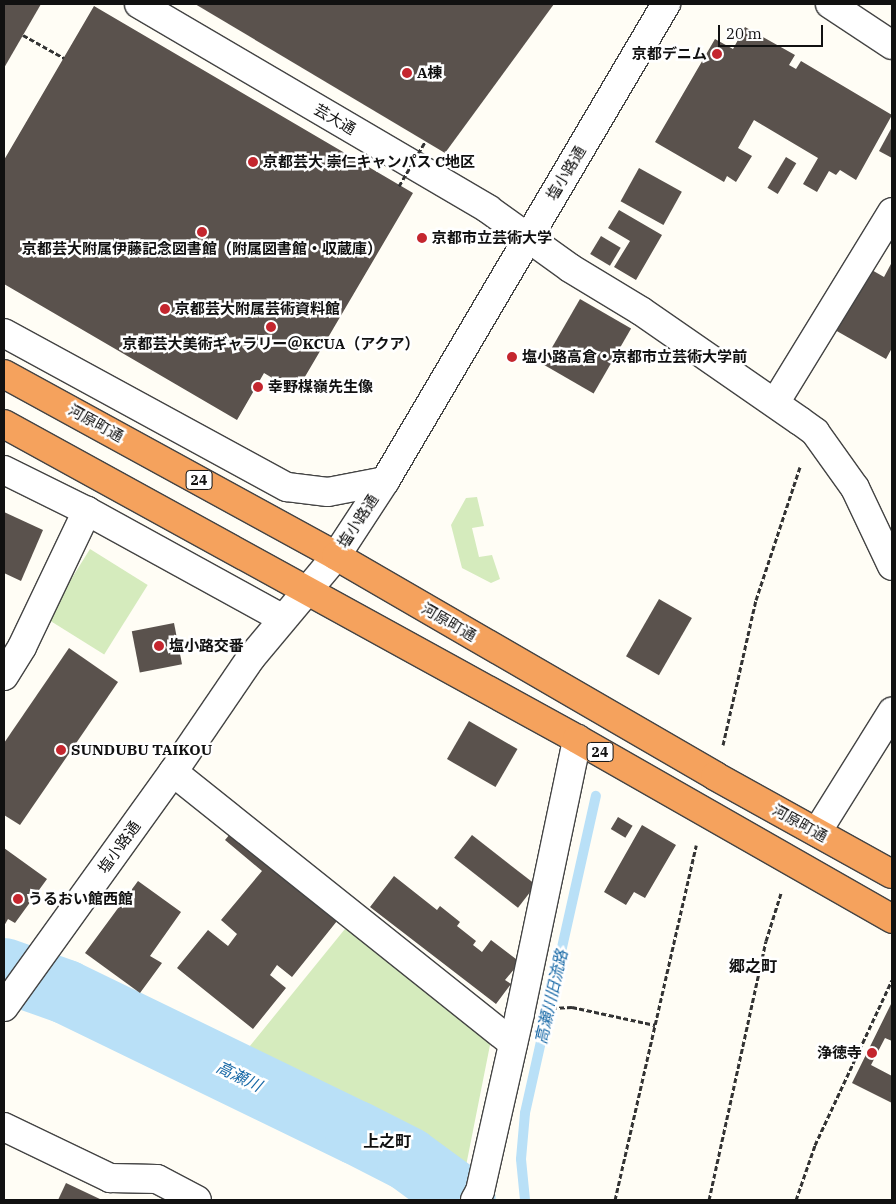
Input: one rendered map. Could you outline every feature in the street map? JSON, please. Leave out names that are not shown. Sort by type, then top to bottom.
[{"type":"highway","name":"河原町通","points":[[4,374],[336,556],[715,776],[892,874]]},
{"type":"highway","name":"24","points":[[4,424],[577,739],[892,919]]},
{"type":"street","name":"芸大通","points":[[139,4],[480,204],[775,402],[815,432],[855,488],[892,566]]},
{"type":"street","name":"塩小路通","points":[[5,1006],[48,943],[173,772],[282,618],[336,556],[385,481],[666,4]]},
{"type":"street","points":[[847,9],[892,44]]},
{"type":"street","points":[[775,402],[892,212]]},
{"type":"street","points":[[4,333],[287,487],[328,492],[385,481]]},
{"type":"street","points":[[4,470],[87,511],[282,618]]},
{"type":"street","points":[[4,676],[22,647],[87,511]]},
{"type":"street","points":[[817,832],[892,712]]},
{"type":"street","points":[[478,1196],[520,1013],[577,739]]},
{"type":"street","points":[[173,772],[513,1043]]},
{"type":"street","points":[[4,1127],[110,1178],[157,1179],[197,1200]]},
{"type":"path","points":[[23,35],[64,58]]},
{"type":"path","points":[[399,186],[425,142]]},
{"type":"path","points":[[715,776],[756,600],[795,480],[815,432]]},
{"type":"path","points":[[615,1200],[697,839],[709,815]]},
{"type":"path","points":[[709,1200],[766,941],[783,888],[797,864]]},
{"type":"path","points":[[796,1200],[815,1145],[892,980]]},
{"type":"path","points":[[520,1013],[572,1007],[654,1025]]},
{"type":"green space","points":[[477,497],[484,526],[472,528],[479,557],[492,555],[500,579],[491,583],[462,568],[451,525],[466,498]]},
{"type":"green space","points":[[90,549],[148,585],[104,655],[47,619]]},
{"type":"green space","points":[[349,924],[491,1040],[463,1181],[412,1140],[245,1052]]},
{"type":"building","points":[[4,4],[41,4],[4,68]]},
{"type":"building","name":"A棟","points":[[195,4],[554,4],[445,153]]},
{"type":"building","points":[[94,6],[413,193],[296,392],[264,373],[237,420],[4,284],[4,160]]},
{"type":"building","points":[[745,27],[795,55],[789,65],[796,69],[801,61],[892,115],[856,180],[840,170],[836,175],[829,171],[817,192],[803,184],[818,158],[754,120],[738,148],[752,156],[736,182],[727,176],[724,182],[655,142],[715,39],[733,49]]},
{"type":"building","points":[[892,127],[892,158],[879,151]]},
{"type":"building","points":[[786,157],[796,163],[778,194],[767,188]]},
{"type":"building","points":[[639,168],[682,192],[663,225],[621,201]]},
{"type":"building","points":[[619,210],[662,235],[636,280],[614,267],[630,241],[608,228]]},
{"type":"building","points":[[601,236],[621,248],[610,266],[590,254]]},
{"type":"building","points":[[892,262],[892,348],[886,359],[835,330],[870,269],[884,277]]},
{"type":"building","points":[[580,299],[631,328],[594,393],[542,364]]},
{"type":"building","points":[[4,512],[43,530],[21,581],[4,573]]},
{"type":"building","points":[[659,599],[692,618],[659,675],[626,656]]},
{"type":"building","points":[[174,623],[182,664],[140,672],[132,631]]},
{"type":"building","points":[[69,648],[118,682],[20,825],[4,815],[4,743]]},
{"type":"building","points":[[469,721],[517,749],[495,787],[447,759]]},
{"type":"building","points":[[618,817],[633,826],[625,838],[611,829]]},
{"type":"building","points":[[642,825],[676,845],[645,898],[634,892],[626,905],[604,892]]},
{"type":"building","points":[[230,834],[337,921],[292,977],[277,965],[270,975],[286,988],[253,1029],[177,968],[208,930],[228,946],[237,934],[221,920],[262,871],[225,840]]},
{"type":"building","points":[[472,835],[536,885],[518,908],[454,858]]},
{"type":"building","name":"うるおい館西館","points":[[4,848],[47,879],[15,923],[8,919],[4,926]]},
{"type":"building","points":[[394,876],[437,910],[440,906],[460,922],[457,926],[476,941],[473,945],[482,952],[491,940],[520,962],[505,980],[511,984],[496,1004],[370,907]]},
{"type":"building","points":[[138,881],[181,912],[150,956],[162,963],[140,993],[85,953]]},
{"type":"building","name":"浄徳寺","points":[[892,1002],[892,1041],[885,1038],[871,1065],[892,1076],[892,1103],[852,1083]]},
{"type":"building","points":[[66,1183],[102,1200],[58,1200]]},
{"type":"waterway","name":"高瀬川旧流路","points":[[525,1200],[521,1159],[525,1113],[596,796]]},
{"type":"waterway","name":"高瀬川","points":[[4,970],[66,992],[357,1133],[408,1159],[464,1200]]},
{"type":"place","name":"京都デニム","points":[[717,54]]},
{"type":"place","name":"A棟","points":[[407,73]]},
{"type":"place","name":"京都芸大 崇仁キャンパス C地区","points":[[253,162]]},
{"type":"place","name":"京都芸大附属伊藤記念図書館（附属図書館・収蔵庫）","points":[[202,232]]},
{"type":"place","name":"京都市立芸術大学","points":[[422,238]]},
{"type":"place","name":"京都芸大附属芸術資料館","points":[[165,309]]},
{"type":"place","name":"京都芸大美術ギャラリー＠KCUA（アクア）","points":[[271,327]]},
{"type":"place","name":"塩小路高倉・京都市立芸術大学前","points":[[512,357]]},
{"type":"place","name":"幸野楳嶺先生像","points":[[258,387]]},
{"type":"place","name":"塩小路交番","points":[[159,646]]},
{"type":"place","name":"SUNDUBU TAIKOU","points":[[61,750]]},
{"type":"place","name":"うるおい館西館","points":[[18,899]]},
{"type":"place","name":"浄徳寺","points":[[872,1053]]},
{"type":"district","name":"郷之町","points":[[753,966]]},
{"type":"district","name":"上之町","points":[[387,1141]]}]
